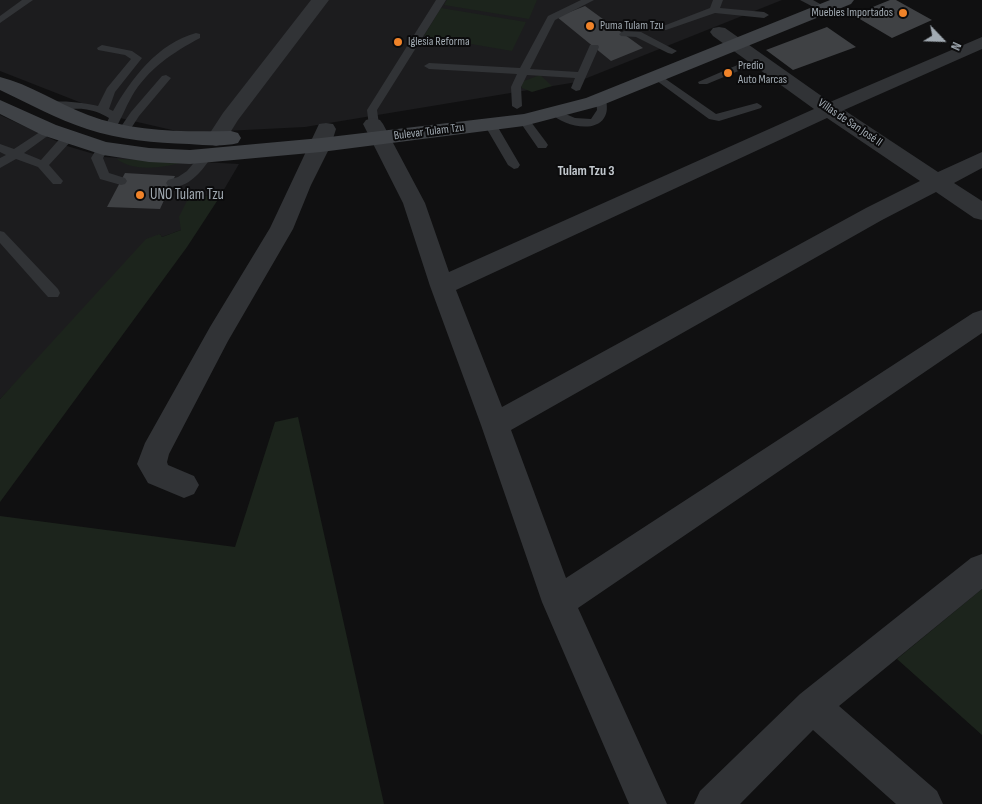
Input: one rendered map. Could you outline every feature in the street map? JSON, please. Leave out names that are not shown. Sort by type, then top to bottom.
[{"type":"main road","name":"Bulevar Tulam Tzu","points":[[726,38],[764,15],[801,0]]},
{"type":"main road","name":"Bulevar Tulam Tzu","points":[[628,68],[679,57],[726,38],[845,0]]},
{"type":"main road","name":"Bulevar Tulam Tzu","points":[[0,106],[49,130],[103,148],[149,156],[206,156],[377,130],[520,113],[556,113],[601,99],[657,76],[679,57]]},
{"type":"main road","name":"Bulevar Tulam Tzu","points":[[377,130],[490,124],[520,113],[579,81],[602,78]]},
{"type":"main road","name":"Bulevar Tulam Tzu","points":[[0,84],[82,120],[116,126],[216,139],[323,137]]},
{"type":"street","points":[[216,139],[230,117],[320,0]]},
{"type":"street","name":"Villas de San José II","points":[[726,38],[982,212]]},
{"type":"street","points":[[442,286],[830,109],[982,42]]},
{"type":"street","points":[[377,130],[414,203],[442,286],[495,424],[558,602],[648,804]]},
{"type":"street","points":[[184,485],[158,474],[152,464],[155,452],[219,334],[282,229],[323,137]]},
{"type":"street","points":[[495,424],[874,214],[982,158]]},
{"type":"street","points":[[558,602],[982,320]]},
{"type":"street","points":[[714,804],[812,706],[982,568]]},
{"type":"street","points":[[812,706],[924,804]]},
{"type":"lane","points":[[0,20],[28,0]]},
{"type":"lane","points":[[377,130],[372,110],[441,0]]},
{"type":"lane","points":[[542,145],[520,113],[516,87],[540,37],[553,16],[588,0]]},
{"type":"lane","points":[[714,10],[718,0]]},
{"type":"lane","points":[[805,0],[824,8]]},
{"type":"lane","points":[[663,28],[714,10],[764,15]]},
{"type":"lane","points":[[624,34],[638,34],[679,57]]},
{"type":"lane","points":[[116,126],[127,93],[159,57],[196,36]]},
{"type":"lane","points":[[429,66],[523,73],[579,81],[594,47]]},
{"type":"lane","points":[[102,48],[128,53],[137,58],[131,68],[106,97],[103,105],[104,110],[116,126]]},
{"type":"lane","points":[[703,82],[756,60]]},
{"type":"lane","points":[[657,76],[713,117],[719,118],[757,106]]},
{"type":"lane","points":[[116,126],[134,114],[166,78]]},
{"type":"lane","points":[[49,105],[84,106],[104,110]]},
{"type":"lane","points":[[490,124],[514,165]]},
{"type":"lane","points":[[0,164],[49,130]]},
{"type":"lane","points":[[43,165],[57,147],[68,137]]},
{"type":"lane","points":[[0,148],[43,165],[57,181]]},
{"type":"lane","points":[[103,148],[98,158],[104,176],[121,181]]},
{"type":"lane","points":[[172,183],[188,177],[199,168],[206,156]]},
{"type":"lane","points":[[0,235],[53,293]]},
{"type":"shaded area","points":[[0,0],[782,0],[577,82],[305,127],[185,133],[120,118],[0,71]]},
{"type":"shaded area","points":[[447,0],[537,0],[529,19],[444,5]]},
{"type":"shaded area","points":[[441,8],[526,22],[512,51],[424,36]]},
{"type":"shaded area","points":[[540,75],[552,86],[532,92],[522,88],[521,85],[524,81]]},
{"type":"shaded area","points":[[0,115],[67,146],[104,157],[239,164],[219,198],[202,195],[203,192],[181,230],[162,237],[160,234],[0,399]]},
{"type":"shaded area","points":[[117,159],[183,162],[148,168],[131,166]]},
{"type":"shaded area","points":[[203,191],[202,195],[219,198],[187,247],[0,502],[0,399],[146,239],[160,234],[162,237],[181,230],[179,217],[190,195]]},
{"type":"shaded area","points":[[298,417],[384,804],[0,804],[0,516],[235,547],[275,422]]},
{"type":"shaded area","points":[[982,589],[982,735],[897,659]]},
{"type":"building","points":[[890,0],[896,0],[932,20],[892,38],[853,15]]},
{"type":"building","name":"Puma Tulam Tzu","points":[[585,6],[643,48],[611,61],[557,17]]},
{"type":"building","points":[[827,27],[856,47],[793,70],[766,50]]},
{"type":"building","name":"UNO Tulam Tzu","points":[[125,173],[175,176],[160,209],[107,207]]},
{"type":"place","name":"Muebles Importados","points":[[903,13]]},
{"type":"place","name":"Puma Tulam Tzu","points":[[590,26]]},
{"type":"place","name":"Iglesia Reforma","points":[[398,42]]},
{"type":"place","name":"Predio Auto Marcas","points":[[728,73]]},
{"type":"place","name":"UNO Tulam Tzu","points":[[140,195]]},
{"type":"district","name":"Tulam Tzu 3","points":[[586,171]]}]
